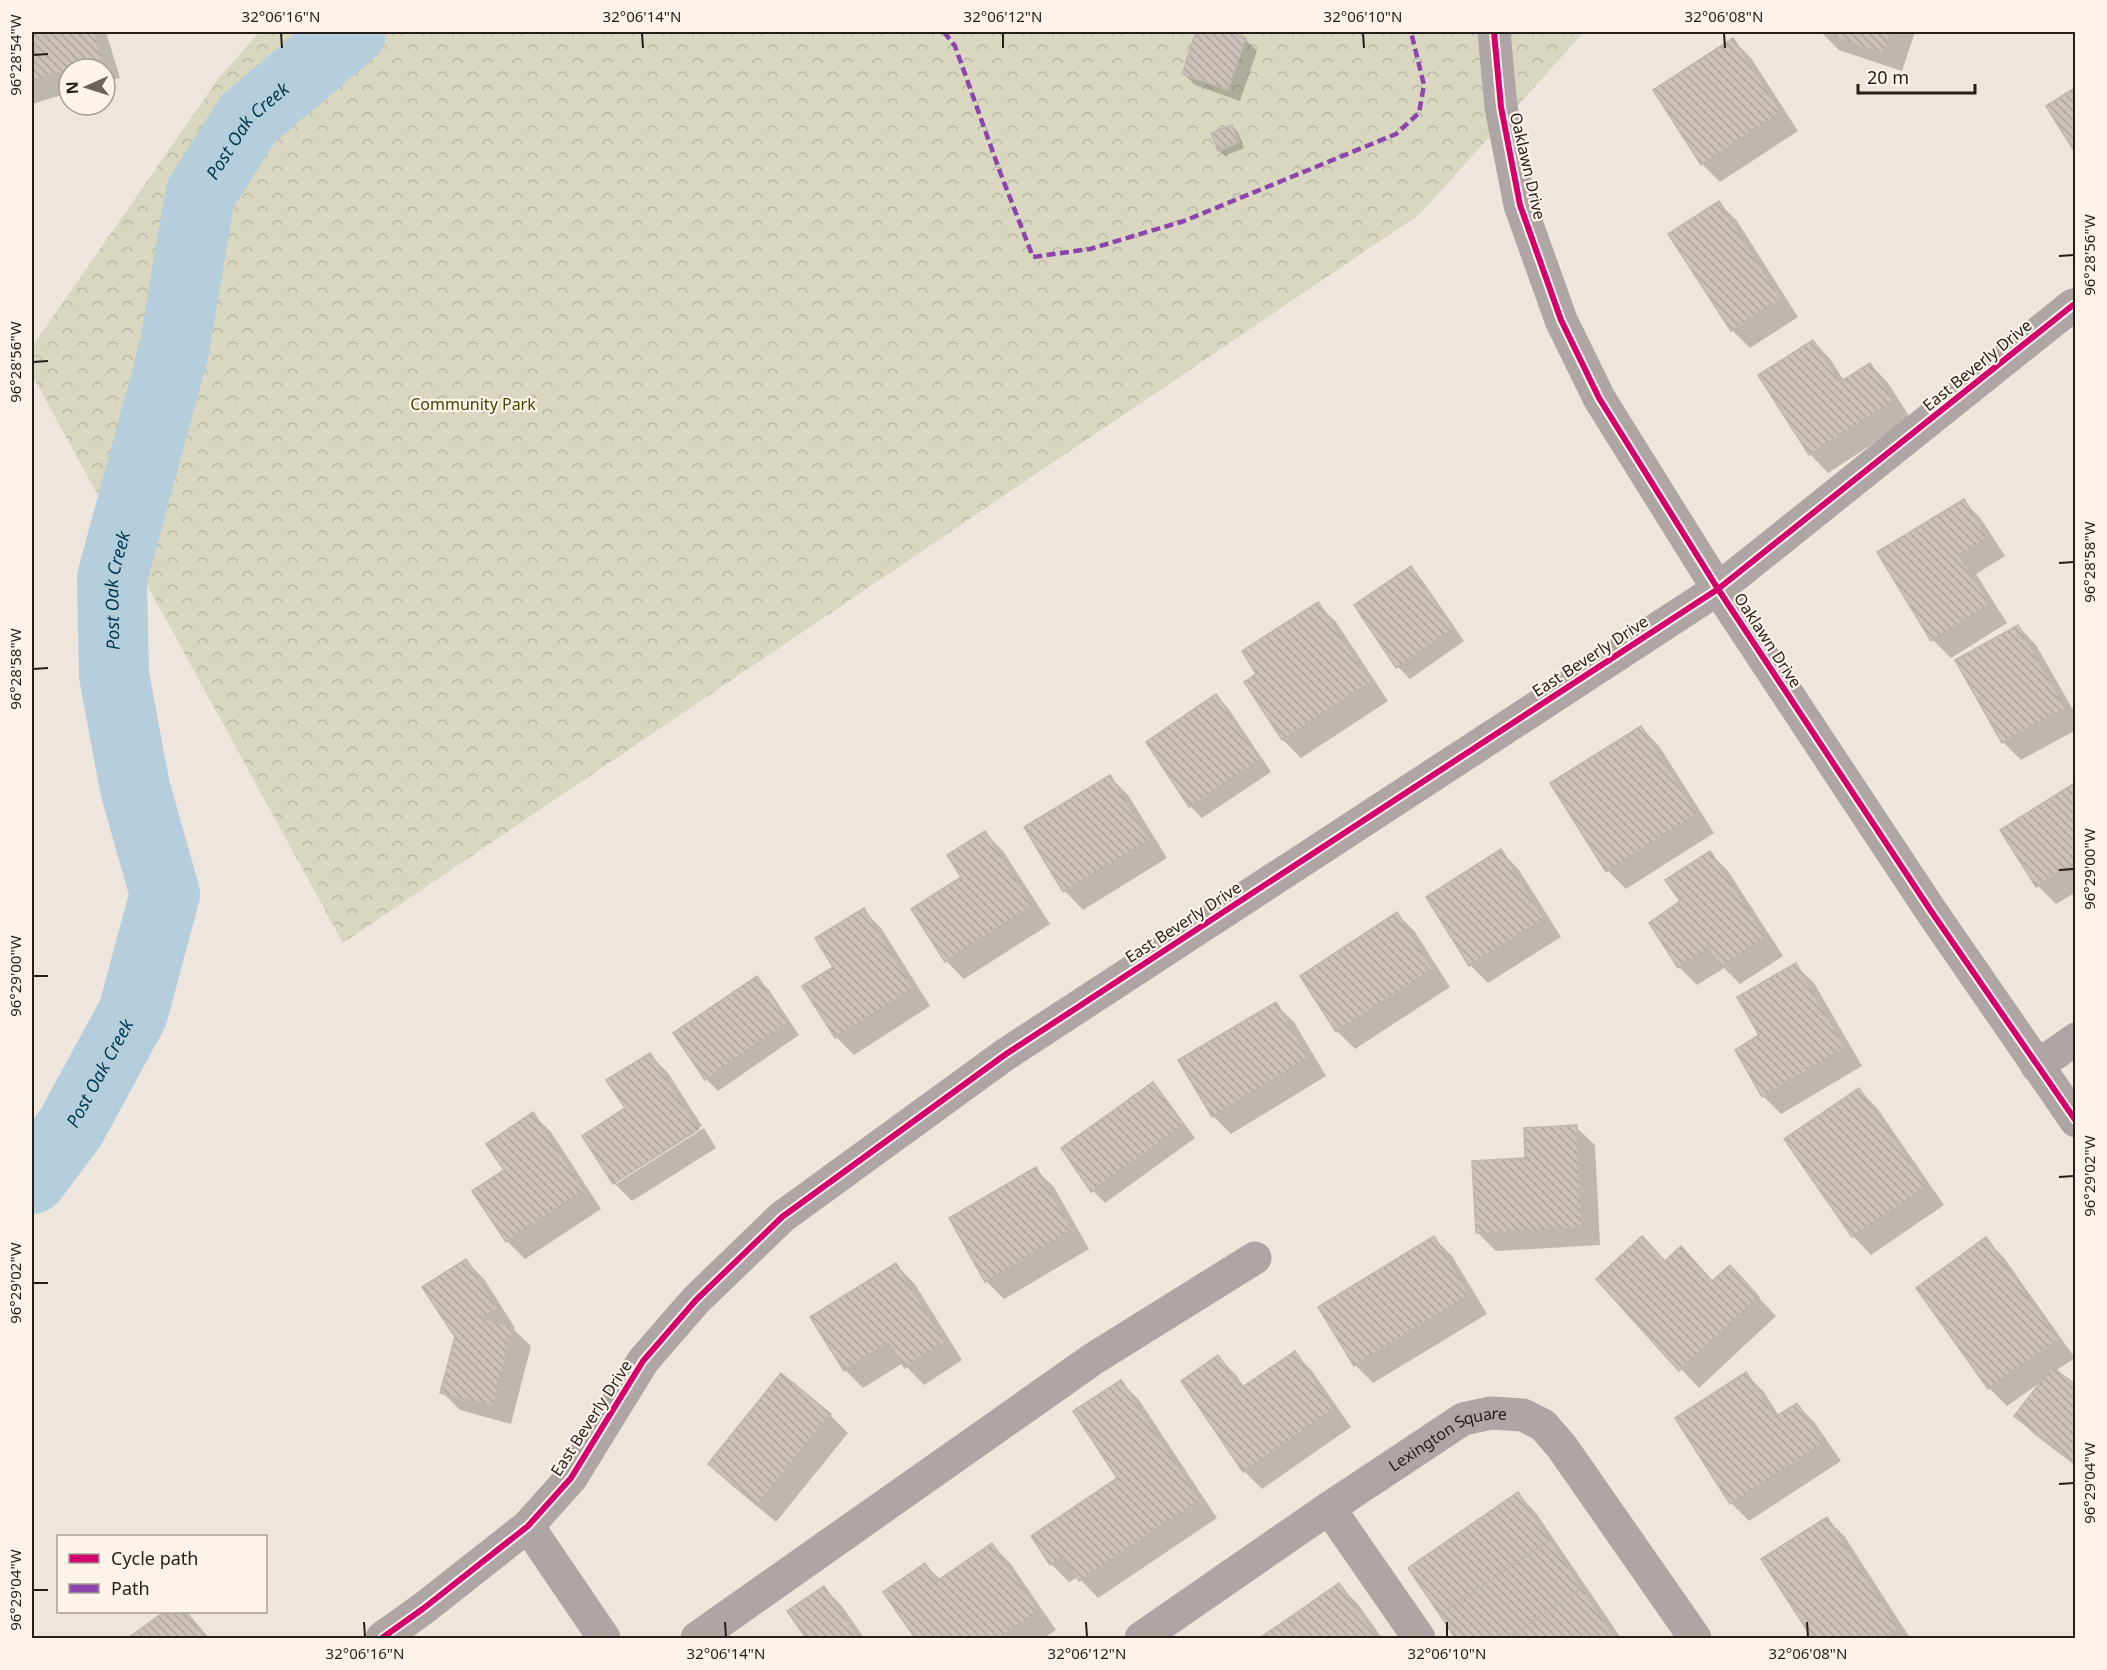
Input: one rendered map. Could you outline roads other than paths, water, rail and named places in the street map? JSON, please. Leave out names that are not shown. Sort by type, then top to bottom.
[{"type":"street","name":"Oaklawn Drive","points":[[1494,32],[1501,107],[1520,205],[1561,320],[1599,398],[1718,589],[1930,911],[2076,1121]]},
{"type":"street","name":"East Beverly Drive","points":[[382,1638],[528,1526],[571,1478],[643,1362],[696,1300],[782,1217],[1006,1054],[1718,589],[2073,305]]},
{"type":"street","points":[[2037,1066],[2076,1039]]},
{"type":"street","points":[[697,1638],[1093,1359],[1255,1258]]},
{"type":"street","name":"Lexington Square","points":[[1141,1638],[1463,1419],[1491,1413],[1523,1415],[1543,1425],[1562,1447],[1695,1638]]},
{"type":"street","points":[[1329,1509],[1419,1638]]},
{"type":"street","points":[[528,1526],[604,1638]]},
{"type":"waterway","name":"Post Oak Creek","points":[[32,1179],[71,1127],[133,1013],[165,894],[135,788],[114,675],[112,578],[174,350],[200,195],[248,119],[351,32]]},
{"type":"park label","name":"Community Park","points":[[473,404]]}]
